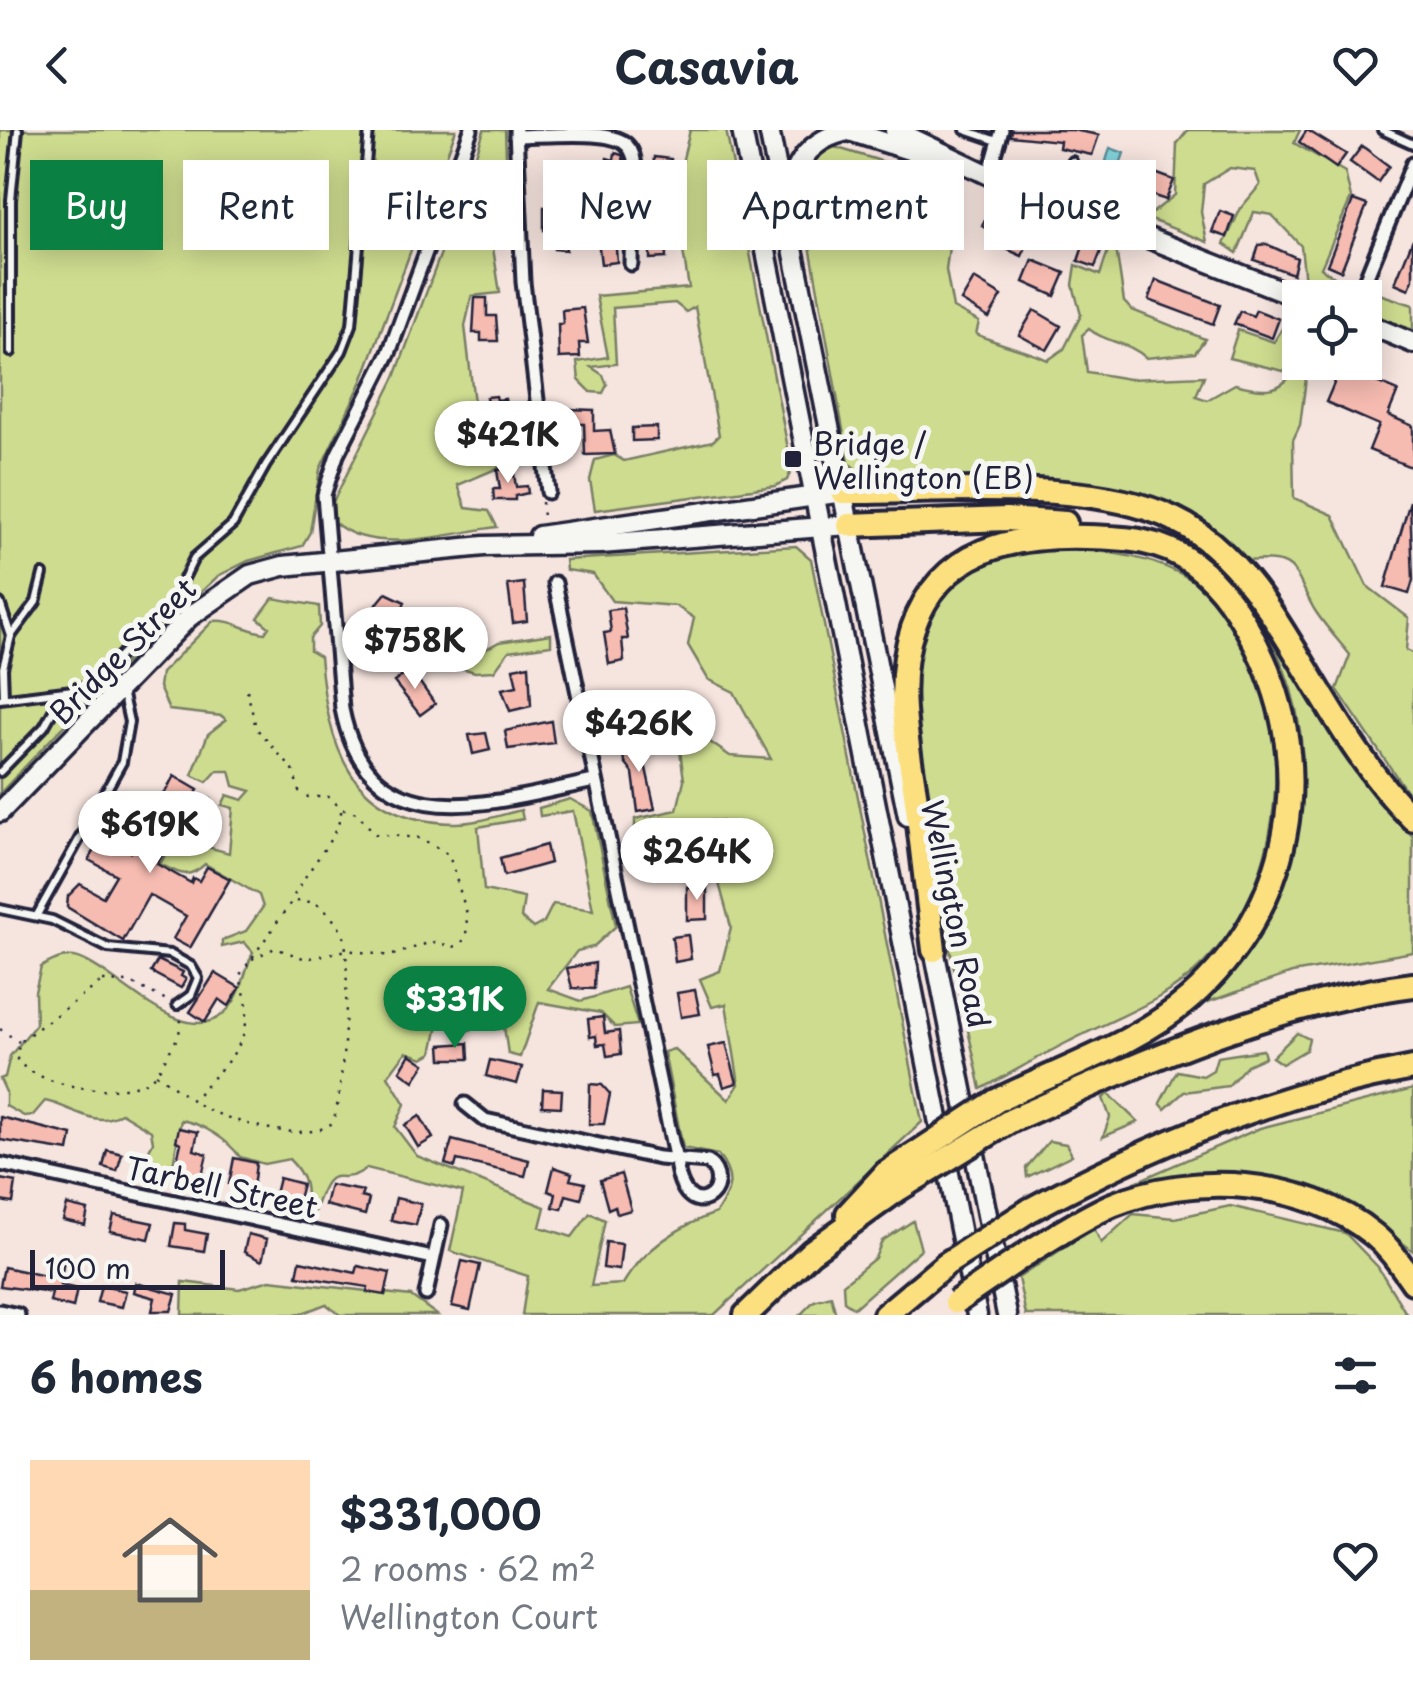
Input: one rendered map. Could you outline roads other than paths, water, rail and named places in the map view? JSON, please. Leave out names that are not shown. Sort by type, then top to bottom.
[{"type":"highway","points":[[843,492],[1082,496],[1141,506],[1176,520],[1225,557],[1262,599],[1374,777],[1413,819]]},
{"type":"highway","points":[[746,1315],[892,1182],[1186,1001],[1238,946],[1268,893],[1283,850],[1291,759],[1269,671],[1242,616],[1209,577],[1168,549],[1080,524],[1006,519],[849,525]]},
{"type":"highway","points":[[934,950],[902,706],[903,672],[918,616],[953,570],[1014,539],[1137,539]]},
{"type":"highway","points":[[1003,1111],[1271,1016],[1364,992],[1413,985]]},
{"type":"highway","points":[[885,1315],[946,1264],[1030,1210],[1103,1170],[1203,1126],[1318,1089],[1413,1068]]},
{"type":"highway","points":[[948,1309],[1084,1219],[1141,1195],[1232,1186],[1293,1196],[1349,1218],[1374,1235],[1413,1282]]},
{"type":"main road","points":[[742,130],[820,526]]},
{"type":"main road","points":[[769,130],[774,160]]},
{"type":"main road","points":[[801,160],[808,149],[830,134],[847,130],[984,173]]},
{"type":"main road","points":[[895,130],[984,173]]},
{"type":"main road","points":[[1156,241],[1282,291]]},
{"type":"main road","points":[[792,250],[849,525]]},
{"type":"main road","points":[[1382,331],[1413,343]]},
{"type":"main road","name":"Bridge Street","points":[[0,812],[189,618],[235,583],[283,566],[484,546],[843,492]]},
{"type":"main road","name":"Bridge Street","points":[[484,546],[600,544],[849,525]]},
{"type":"main road","name":"Wellington Road","points":[[849,525],[1007,1315]]},
{"type":"main road","name":"Wellington Road","points":[[820,526],[977,1315]]},
{"type":"street","points":[[461,160],[471,130]]},
{"type":"street","points":[[517,160],[516,133],[601,133],[618,136],[633,148],[638,171],[631,264]]},
{"type":"street","points":[[994,160],[1001,136]]},
{"type":"street","points":[[1365,280],[1413,163]]},
{"type":"street","points":[[429,250],[376,384],[332,468],[324,511],[345,724],[356,752],[374,776],[412,800],[456,808],[594,780]]},
{"type":"street","points":[[522,250],[532,373],[548,492]]},
{"type":"street","points":[[465,1104],[485,1120],[676,1161],[554,584]]},
{"type":"street","name":"Tarbell Street","points":[[0,1164],[434,1258]]},
{"type":"street","points":[[426,1294],[441,1225]]},
{"type":"street","points":[[0,1311],[18,1315]]},
{"type":"lane","points":[[11,352],[11,200],[18,130]]},
{"type":"lane","points":[[43,574],[36,602],[12,636],[3,668],[1,698],[63,693],[96,680],[171,605],[194,558],[233,524],[342,351],[352,325],[369,130]]},
{"type":"lane","points":[[965,130],[1001,136]]},
{"type":"lane","points":[[1382,130],[1413,144]]},
{"type":"lane","points":[[0,603],[12,636]]},
{"type":"lane","points":[[0,653],[9,646]]},
{"type":"lane","points":[[37,916],[122,762],[130,722],[120,686]]},
{"type":"lane","points":[[0,772],[44,727],[63,693]]},
{"type":"lane","points":[[0,909],[37,916],[108,948],[159,951],[191,966],[197,973],[196,984],[176,1005]]},
{"type":"water","points":[[1110,148],[1124,153],[1122,160],[1106,160]]},
{"type":"place","name":"Bridge / Wellington (EB)","points":[[793,459]]}]
